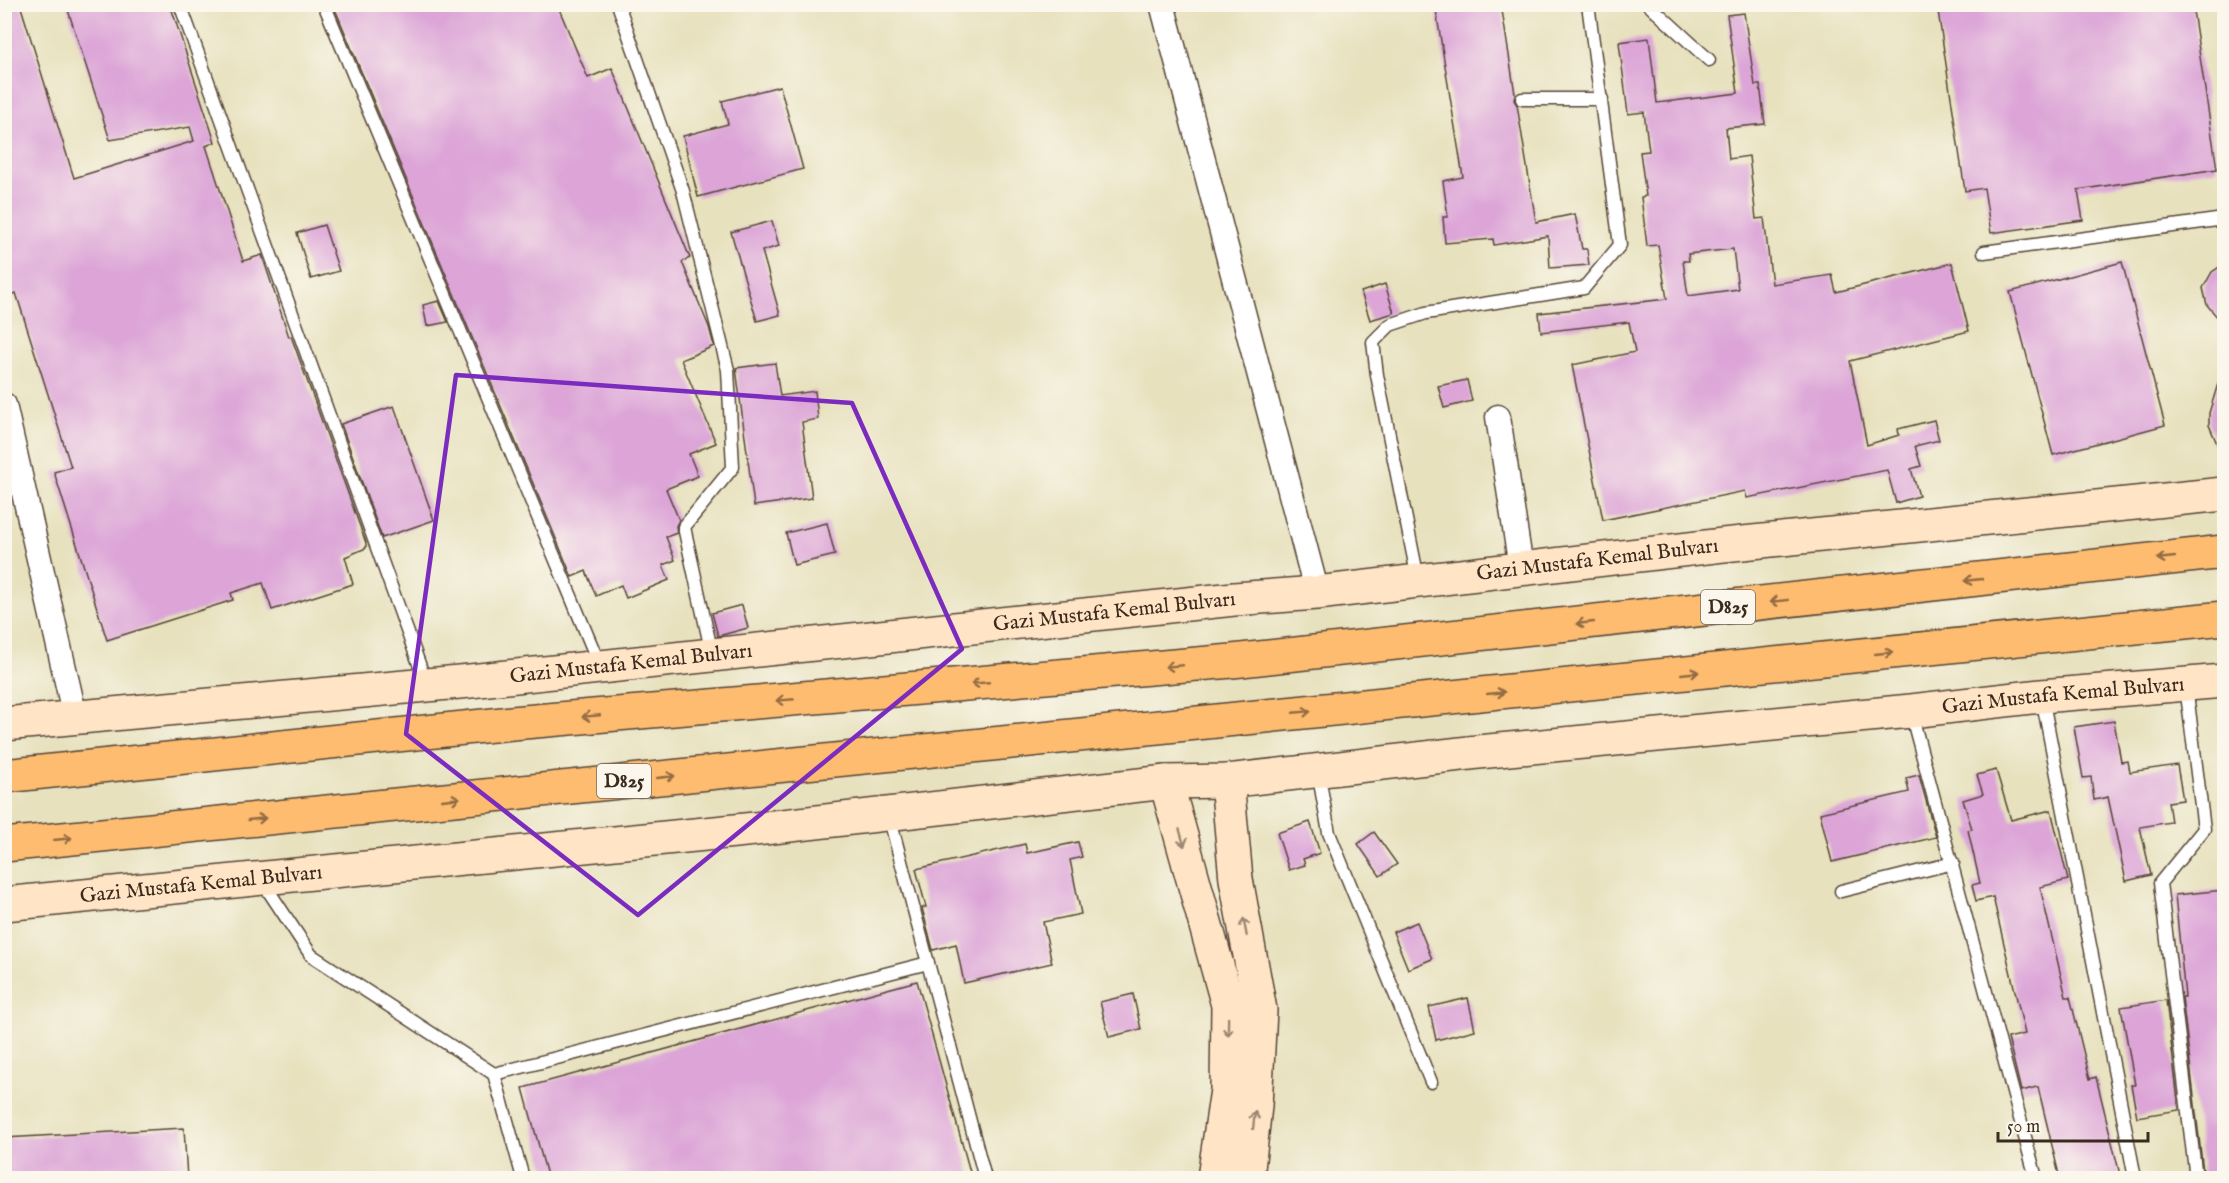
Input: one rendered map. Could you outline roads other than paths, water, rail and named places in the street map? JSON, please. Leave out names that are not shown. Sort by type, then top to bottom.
[{"type":"highway","name":"D825","points":[[4,776],[512,723],[1232,662],[2224,552]]},
{"type":"highway","name":"D825","points":[[4,845],[2224,618]]},
{"type":"street","points":[[1162,4],[1317,593]]},
{"type":"street","points":[[4,405],[75,717]]},
{"type":"street","points":[[1498,417],[1521,568]]},
{"type":"street","name":"Gazi Mustafa Kemal Bulvarı","points":[[4,724],[426,685],[1211,602],[1317,593],[1418,579],[2224,494]]},
{"type":"street","name":"Gazi Mustafa Kemal Bulvarı","points":[[4,904],[889,814],[1166,782],[1227,781],[1318,769],[2042,696],[2224,681]]},
{"type":"street","points":[[1227,781],[1236,879],[1260,1010],[1255,1106],[1247,1179]]},
{"type":"street","points":[[1166,782],[1228,1005],[1227,1090],[1214,1179]]},
{"type":"lane","points":[[180,4],[426,685]]},
{"type":"lane","points":[[324,4],[600,667]]},
{"type":"lane","points":[[618,4],[683,191],[728,370],[733,467],[684,527],[712,655]]},
{"type":"lane","points":[[1418,579],[1377,375],[1373,342],[1390,325],[1426,313],[1584,288],[1620,245],[1588,4]]},
{"type":"lane","points":[[1648,4],[1709,60]]},
{"type":"lane","points":[[1522,99],[1602,99]]},
{"type":"lane","points":[[1984,252],[2224,219]]},
{"type":"lane","points":[[2186,685],[2204,829],[2160,883],[2196,1179]]},
{"type":"lane","points":[[2042,696],[2135,1179]]},
{"type":"lane","points":[[1911,711],[2036,1179]]},
{"type":"lane","points":[[1318,769],[1329,832],[1431,1082]]},
{"type":"lane","points":[[889,814],[985,1179]]},
{"type":"lane","points":[[1841,891],[1953,863]]},
{"type":"lane","points":[[261,878],[312,955],[494,1074],[524,1179]]},
{"type":"lane","points":[[494,1074],[928,963]]}]
